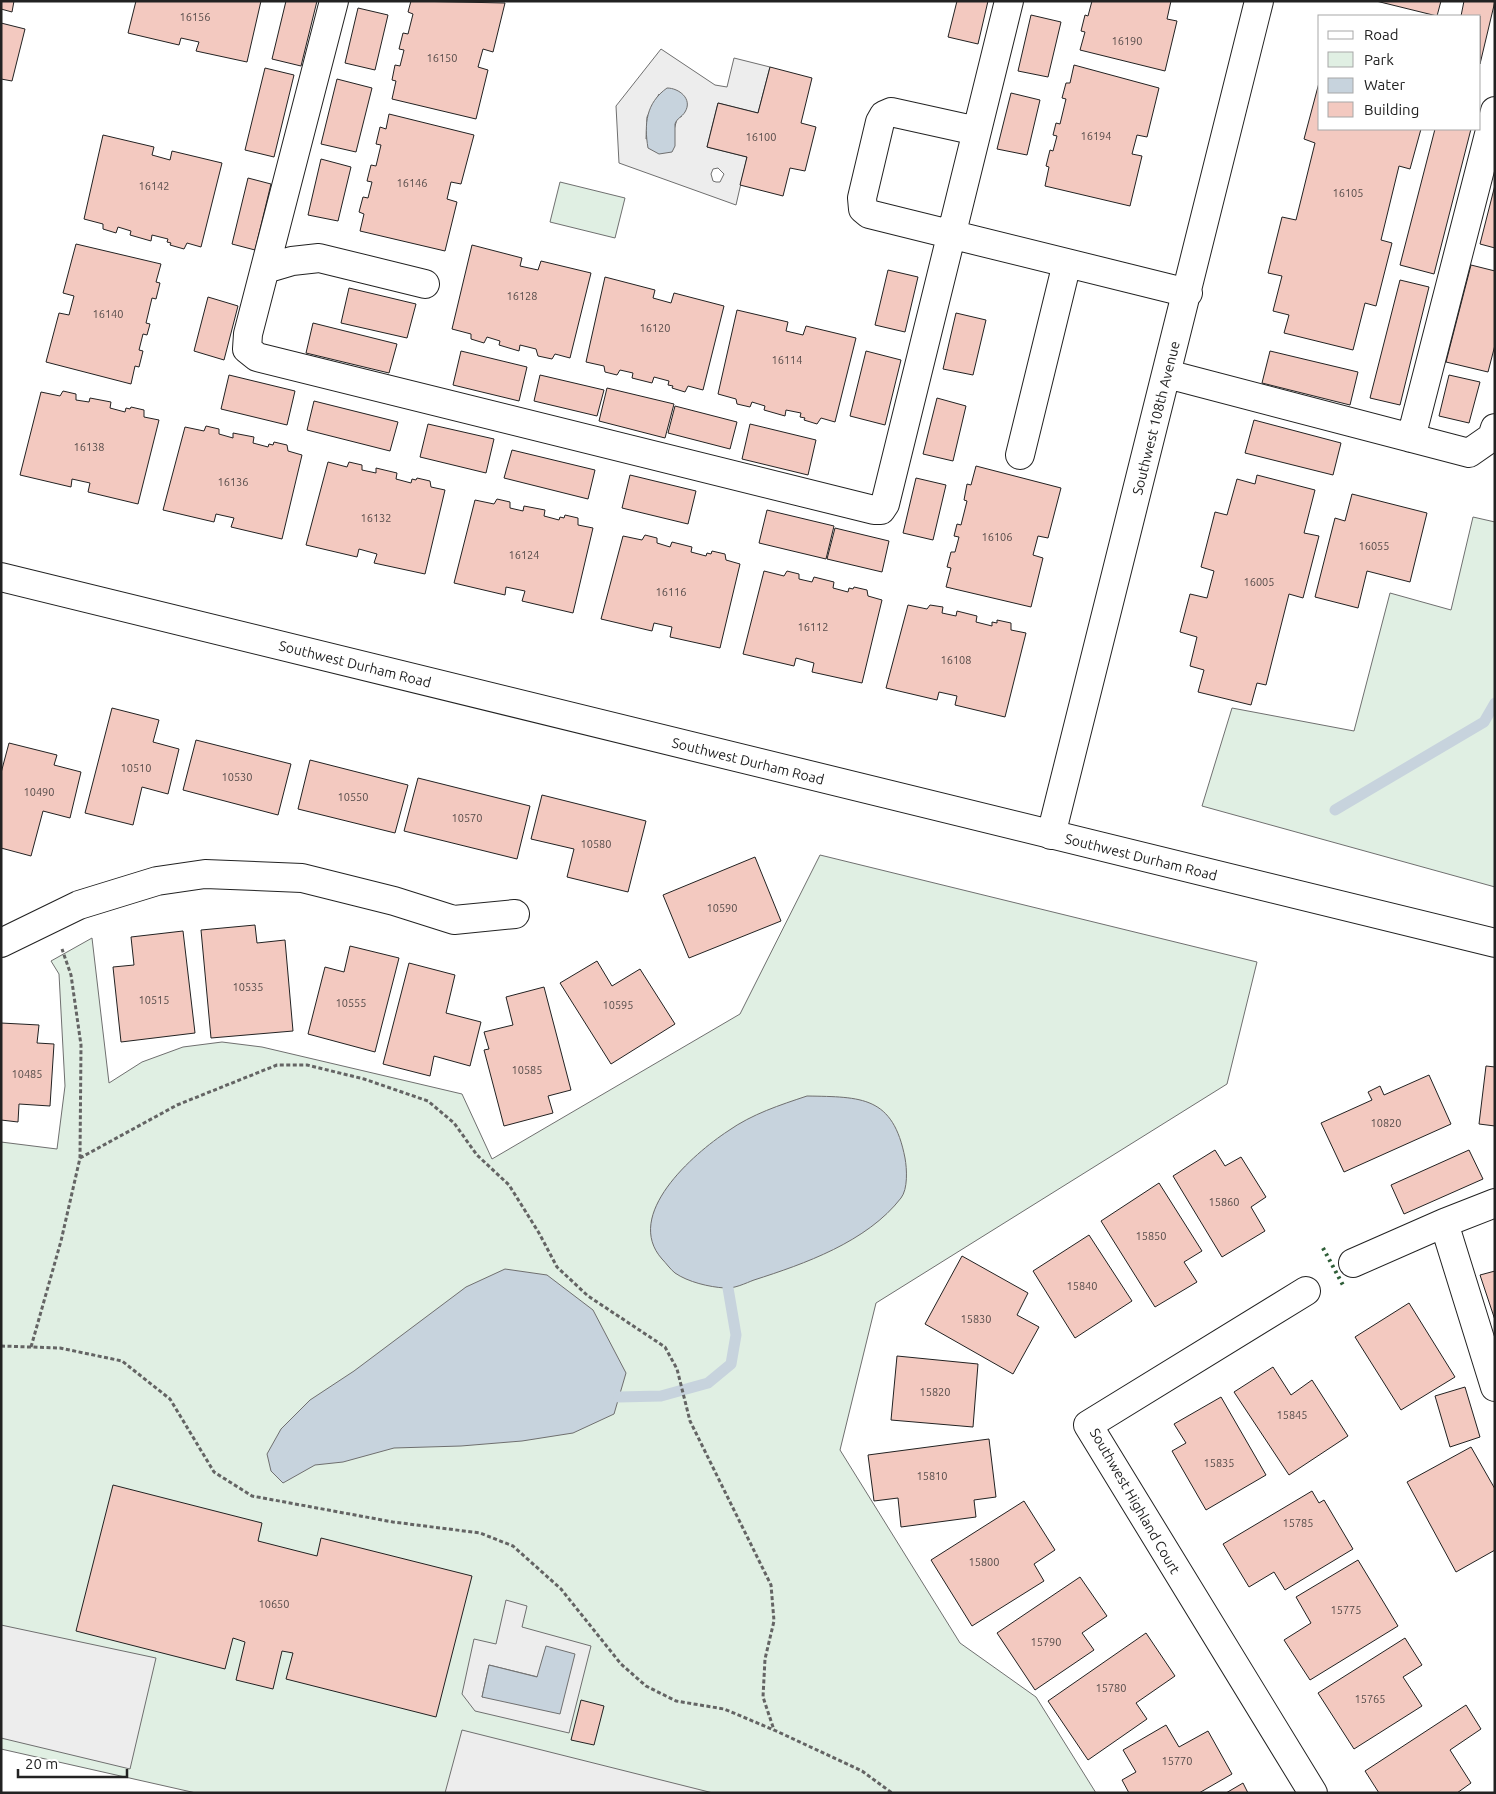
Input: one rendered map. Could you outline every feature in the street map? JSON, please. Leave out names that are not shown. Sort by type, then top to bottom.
[{"type":"street","points":[[334,1],[248,334],[247,349],[257,357],[874,510],[881,510],[885,504],[1009,1]]},
{"type":"street","name":"Southwest 108th Avenue","points":[[1051,835],[1260,1]]},
{"type":"street","points":[[1411,438],[1495,111]]},
{"type":"street","points":[[978,130],[891,112],[884,115],[880,122],[862,198],[864,209],[869,214],[1188,293]]},
{"type":"street","points":[[265,269],[292,261],[319,258],[425,284]]},
{"type":"street","points":[[1020,455],[1067,263]]},
{"type":"street","points":[[1167,374],[1469,453],[1492,437],[1495,428]]},
{"type":"street","name":"Southwest Durham Road","points":[[1,577],[1495,944]]},
{"type":"street","points":[[1,944],[79,905],[157,881],[205,874],[302,878],[394,901],[454,920],[515,914]]},
{"type":"street","points":[[1353,1264],[1444,1223],[1495,1203]]},
{"type":"street","points":[[1444,1223],[1495,1387]]},
{"type":"street","name":"Southwest Highland Court","points":[[1306,1290],[1088,1425],[1313,1793]]},
{"type":"path","points":[[31,1347],[61,1241],[80,1158],[81,1045],[72,975],[50,919]]},
{"type":"path","points":[[80,1158],[177,1105],[277,1065],[307,1065],[364,1079],[428,1101],[454,1122],[477,1155],[509,1185],[557,1266],[588,1296],[665,1348],[677,1369],[690,1421],[771,1585],[774,1621],[765,1659],[763,1698],[774,1730]]},
{"type":"path","points":[[1,1346],[60,1348],[122,1361],[170,1399],[214,1472],[252,1496],[393,1522],[480,1533],[513,1546],[561,1590],[621,1664],[646,1686],[676,1701],[724,1710],[774,1730],[862,1771],[892,1793]]},
{"type":"green space","points":[[560,182],[625,198],[615,238],[550,222]]},
{"type":"green space","points":[[1473,517],[1495,522],[1495,887],[1202,806],[1232,708],[1354,731],[1390,593],[1451,610]]},
{"type":"green space","points":[[820,855],[1257,962],[1227,1084],[876,1303],[840,1450],[960,1643],[1036,1697],[1096,1793],[196,1793],[1,1749],[1,1142],[57,1149],[65,1086],[59,974],[51,961],[92,938],[109,1083],[142,1062],[183,1047],[222,1042],[262,1047],[462,1094],[492,1159],[740,1014]]},
{"type":"shaded area","points":[[661,49],[715,85],[727,87],[734,58],[770,67],[758,113],[718,103],[707,147],[747,157],[736,205],[619,163],[616,106]],"holes":[[[659,94],[682,116],[677,119],[674,130],[646,139],[647,117]],[[718,168],[724,174],[720,182],[713,181],[711,174],[713,169]]]},
{"type":"shaded area","points":[[506,1600],[527,1606],[522,1627],[591,1646],[569,1733],[475,1711],[462,1694],[474,1639],[496,1644]],"holes":[[[489,1665],[538,1677],[482,1697]]]},
{"type":"shaded area","points":[[1,1625],[156,1658],[130,1769],[1,1738]]},
{"type":"shaded area","points":[[462,1730],[713,1793],[445,1793]]},
{"type":"water","points":[[667,88],[672,88],[684,95],[687,107],[684,114],[675,124],[675,146],[672,152],[659,154],[648,148],[647,122],[655,100]]},
{"type":"water","points":[[807,1096],[844,1097],[872,1104],[883,1111],[892,1122],[900,1138],[905,1158],[906,1184],[901,1198],[887,1214],[871,1227],[834,1250],[740,1286],[729,1288],[699,1284],[675,1273],[662,1259],[652,1242],[651,1224],[657,1205],[667,1187],[697,1155],[737,1125],[766,1110]]},
{"type":"water","points":[[505,1269],[547,1275],[593,1310],[626,1373],[614,1414],[573,1433],[522,1441],[461,1446],[394,1448],[343,1462],[315,1465],[283,1483],[271,1471],[267,1454],[281,1429],[310,1400],[354,1371],[466,1287]]},
{"type":"water","points":[[546,1646],[575,1654],[560,1714],[482,1697],[489,1665],[537,1677]]},
{"type":"building","points":[[1,1],[14,1],[12,12],[1,9]]},
{"type":"building","points":[[136,1],[261,1],[247,62],[196,51],[199,42],[181,38],[179,45],[128,33]]},
{"type":"building","points":[[286,1],[317,1],[301,66],[272,59]]},
{"type":"building","points":[[411,1],[505,3],[493,52],[483,49],[478,67],[488,70],[476,119],[392,99],[396,81],[392,80],[395,65],[400,66],[404,50],[399,49],[403,33],[408,34],[413,14],[408,12]]},
{"type":"building","points":[[957,1],[988,1],[978,44],[948,37]]},
{"type":"building","points":[[1092,1],[1171,1],[1167,19],[1177,21],[1165,71],[1080,50],[1085,32],[1081,31],[1085,15],[1088,16]]},
{"type":"building","points":[[1376,1],[1441,1],[1437,15]]},
{"type":"building","points":[[1464,1],[1495,1],[1481,60],[1481,15],[1461,15]]},
{"type":"building","points":[[358,8],[388,15],[375,70],[345,63]]},
{"type":"building","points":[[1031,15],[1061,22],[1048,77],[1018,71]]},
{"type":"building","points":[[1,23],[25,29],[12,81],[1,79]]},
{"type":"building","points":[[1074,65],[1159,88],[1147,137],[1137,135],[1132,154],[1142,156],[1130,206],[1045,186],[1049,167],[1046,166],[1050,150],[1053,151],[1057,136],[1053,135],[1056,123],[1060,124],[1066,99],[1062,98],[1066,83],[1070,83]]},
{"type":"building","points":[[770,67],[812,78],[801,123],[816,127],[805,171],[790,168],[783,196],[740,185],[747,157],[707,147],[718,103],[758,113]]},
{"type":"building","points":[[265,68],[294,75],[274,157],[245,150]]},
{"type":"building","points":[[337,79],[372,88],[356,152],[321,144]]},
{"type":"building","points":[[1318,86],[1318,130],[1421,130],[1410,169],[1399,166],[1381,240],[1392,243],[1376,306],[1365,303],[1353,350],[1284,333],[1289,315],[1273,311],[1282,276],[1268,273],[1282,217],[1296,220],[1315,143],[1304,139]]},
{"type":"building","points":[[1011,93],[1040,100],[1027,155],[997,149]]},
{"type":"building","points":[[389,114],[474,135],[461,184],[451,182],[447,199],[457,202],[445,251],[360,231],[364,214],[359,212],[363,197],[368,198],[372,182],[367,181],[371,165],[376,166],[381,145],[376,144],[380,127],[386,129]]},
{"type":"building","points":[[1435,130],[1471,130],[1434,274],[1400,265]]},
{"type":"building","points":[[103,135],[154,147],[152,155],[170,160],[172,151],[222,163],[201,247],[187,243],[184,249],[170,245],[171,243],[167,242],[168,239],[152,235],[151,241],[130,235],[131,231],[118,227],[116,233],[103,229],[103,224],[84,219]]},
{"type":"building","points":[[321,159],[351,167],[338,221],[308,215]]},
{"type":"building","points":[[248,178],[271,184],[255,250],[232,244]]},
{"type":"building","points":[[1495,185],[1495,248],[1480,244]]},
{"type":"building","points":[[76,244],[161,264],[156,282],[160,283],[156,299],[152,298],[146,323],[150,324],[147,335],[143,334],[139,350],[143,351],[139,367],[135,366],[131,384],[46,362],[59,313],[69,315],[74,296],[63,293]]},
{"type":"building","points":[[472,245],[522,258],[520,266],[538,270],[541,261],[591,273],[570,358],[555,354],[552,359],[538,356],[536,349],[520,345],[519,351],[499,345],[500,341],[487,337],[484,343],[471,339],[471,334],[452,329]]},
{"type":"building","points":[[1471,265],[1495,271],[1495,345],[1488,372],[1446,362]]},
{"type":"building","points":[[888,270],[918,277],[905,332],[875,325]]},
{"type":"building","points":[[605,277],[655,290],[653,298],[671,303],[674,293],[724,306],[703,390],[688,386],[685,392],[672,388],[673,386],[668,385],[669,381],[654,377],[652,383],[632,378],[633,373],[620,370],[617,375],[605,372],[604,366],[586,362]]},
{"type":"building","points":[[1400,280],[1429,287],[1400,405],[1370,398]]},
{"type":"building","points":[[349,288],[416,304],[407,338],[341,323]]},
{"type":"building","points":[[208,297],[238,306],[224,360],[194,351]]},
{"type":"building","points":[[737,310],[788,322],[786,331],[803,335],[806,326],[856,338],[835,422],[821,418],[817,424],[804,420],[805,418],[800,417],[801,413],[786,410],[785,416],[764,410],[765,406],[752,402],[750,407],[737,404],[736,399],[718,394]]},
{"type":"building","points":[[956,313],[986,320],[973,375],[943,369]]},
{"type":"building","points":[[313,323],[397,344],[389,373],[306,353]]},
{"type":"building","points":[[461,351],[527,367],[519,401],[453,385]]},
{"type":"building","points":[[866,351],[901,360],[885,425],[850,416]]},
{"type":"building","points":[[1270,351],[1358,372],[1350,405],[1262,383]]},
{"type":"building","points":[[229,375],[295,391],[287,425],[221,409]]},
{"type":"building","points":[[540,375],[604,390],[597,416],[534,401]]},
{"type":"building","points":[[1449,375],[1480,382],[1469,423],[1439,416]]},
{"type":"building","points":[[607,388],[674,404],[665,438],[599,421]]},
{"type":"building","points":[[63,391],[76,394],[76,400],[89,402],[90,398],[111,402],[110,408],[125,412],[126,408],[130,409],[131,407],[144,410],[144,417],[159,420],[138,504],[88,492],[90,483],[72,479],[71,487],[20,475],[41,392],[60,396]]},
{"type":"building","points":[[937,398],[966,406],[953,461],[923,454]]},
{"type":"building","points":[[314,401],[398,422],[390,451],[307,430]]},
{"type":"building","points":[[675,406],[737,422],[730,449],[668,433]]},
{"type":"building","points":[[1254,420],[1341,443],[1333,475],[1245,453]]},
{"type":"building","points":[[428,424],[494,439],[486,473],[420,457]]},
{"type":"building","points":[[750,424],[816,440],[808,475],[742,459]]},
{"type":"building","points":[[206,426],[219,429],[219,434],[233,438],[233,433],[254,437],[253,443],[268,447],[269,444],[273,445],[274,442],[287,445],[288,451],[302,455],[282,539],[231,527],[234,518],[216,514],[214,522],[163,510],[185,427],[204,431]]},
{"type":"building","points":[[512,450],[595,470],[588,499],[504,478]]},
{"type":"building","points":[[328,462],[347,467],[349,462],[362,465],[362,470],[376,473],[376,468],[397,473],[396,479],[411,483],[412,479],[416,480],[417,478],[430,481],[431,487],[445,490],[425,574],[374,563],[377,554],[359,549],[357,557],[306,545]]},
{"type":"building","points":[[976,466],[1061,488],[1048,538],[1038,536],[1033,555],[1043,558],[1031,607],[946,587],[951,568],[947,567],[951,552],[955,552],[959,537],[954,536],[957,524],[961,525],[967,501],[964,500],[967,484],[971,485]]},
{"type":"building","points":[[630,475],[696,491],[688,524],[622,508]]},
{"type":"building","points":[[1257,475],[1315,490],[1304,533],[1319,536],[1303,598],[1289,594],[1266,685],[1257,683],[1251,705],[1198,692],[1204,670],[1190,666],[1197,637],[1180,632],[1190,594],[1207,598],[1214,571],[1201,567],[1215,512],[1227,515],[1237,479],[1255,484]]},
{"type":"building","points":[[916,478],[946,485],[933,540],[903,533]]},
{"type":"building","points":[[1352,494],[1427,513],[1410,582],[1367,571],[1358,608],[1315,597],[1335,518],[1345,521]]},
{"type":"building","points":[[497,499],[510,502],[510,508],[523,511],[524,506],[545,510],[544,516],[559,520],[560,517],[564,518],[565,515],[578,518],[578,525],[593,528],[573,613],[522,601],[525,591],[506,587],[505,595],[454,583],[475,500],[494,504]]},
{"type":"building","points":[[767,510],[834,526],[826,559],[759,543]]},
{"type":"building","points":[[835,528],[889,541],[882,572],[827,559]]},
{"type":"building","points":[[645,535],[657,538],[657,543],[670,547],[672,542],[692,547],[691,552],[706,556],[707,553],[711,554],[712,551],[725,554],[726,560],[740,564],[720,648],[670,637],[672,627],[654,623],[652,631],[601,619],[623,536],[642,540]]},
{"type":"building","points":[[764,571],[784,576],[787,571],[799,574],[799,579],[812,582],[814,577],[834,582],[833,588],[848,592],[849,588],[853,589],[854,587],[867,590],[868,596],[882,600],[862,683],[812,672],[814,663],[796,658],[794,666],[743,654]]},
{"type":"building","points":[[908,605],[927,609],[930,605],[943,607],[942,613],[956,616],[957,611],[977,616],[976,622],[992,626],[992,622],[997,623],[997,620],[1011,623],[1011,630],[1026,633],[1005,717],[955,705],[957,696],[939,692],[937,700],[886,688]]},
{"type":"building","points":[[112,708],[159,720],[153,742],[179,749],[168,794],[142,787],[133,825],[85,813]]},
{"type":"building","points":[[196,740],[291,764],[278,815],[183,790]]},
{"type":"building","points":[[9,743],[57,755],[54,765],[81,772],[70,818],[43,811],[31,856],[1,848],[1,773]]},
{"type":"building","points":[[310,760],[408,785],[395,833],[298,809]]},
{"type":"building","points":[[418,778],[530,806],[517,859],[404,831]]},
{"type":"building","points":[[542,795],[646,821],[628,892],[567,877],[574,849],[531,839]]},
{"type":"building","points":[[755,857],[781,921],[689,958],[663,895]]},
{"type":"building","points":[[255,925],[257,943],[285,940],[293,1031],[211,1038],[201,930]]},
{"type":"building","points":[[183,931],[195,1033],[121,1042],[113,967],[134,965],[131,937]]},
{"type":"building","points":[[350,946],[399,958],[375,1052],[308,1034],[325,967],[344,972]]},
{"type":"building","points":[[597,961],[612,986],[640,969],[675,1024],[611,1064],[560,983]]},
{"type":"building","points":[[409,963],[455,975],[446,1013],[481,1022],[470,1066],[434,1056],[430,1076],[383,1064]]},
{"type":"building","points":[[544,987],[571,1090],[548,1096],[553,1113],[504,1126],[484,1050],[489,1049],[484,1032],[513,1025],[506,997]]},
{"type":"building","points":[[1,1023],[39,1025],[37,1043],[54,1044],[50,1106],[19,1104],[18,1122],[1,1120]]},
{"type":"building","points":[[1486,1066],[1495,1067],[1495,1126],[1479,1124]]},
{"type":"building","points":[[1429,1075],[1451,1124],[1344,1172],[1321,1123],[1372,1100],[1368,1092],[1380,1086],[1384,1095]]},
{"type":"building","points":[[1215,1150],[1225,1166],[1241,1157],[1266,1197],[1251,1207],[1265,1231],[1222,1257],[1173,1176]]},
{"type":"building","points":[[1469,1150],[1483,1179],[1404,1214],[1391,1185]]},
{"type":"building","points":[[1159,1183],[1202,1251],[1184,1262],[1197,1282],[1155,1307],[1101,1221]]},
{"type":"building","points":[[1089,1235],[1132,1301],[1075,1338],[1033,1271]]},
{"type":"building","points":[[962,1256],[1028,1293],[1017,1315],[1039,1327],[1013,1374],[925,1324]]},
{"type":"building","points":[[1495,1271],[1495,1320],[1480,1275]]},
{"type":"building","points":[[1409,1303],[1455,1377],[1401,1410],[1355,1337]]},
{"type":"building","points":[[897,1356],[978,1364],[973,1427],[891,1420]]},
{"type":"building","points":[[1273,1367],[1291,1395],[1312,1380],[1348,1436],[1289,1475],[1234,1392]]},
{"type":"building","points":[[1465,1387],[1480,1437],[1450,1447],[1435,1396]]},
{"type":"building","points":[[1221,1397],[1266,1475],[1206,1510],[1172,1451],[1186,1443],[1174,1424]]},
{"type":"building","points":[[989,1439],[996,1497],[974,1500],[976,1517],[901,1527],[898,1498],[874,1501],[868,1455]]},
{"type":"building","points":[[1471,1447],[1495,1489],[1495,1550],[1456,1572],[1407,1482]]},
{"type":"building","points":[[113,1485],[262,1523],[258,1541],[317,1556],[321,1538],[472,1576],[436,1717],[286,1679],[293,1653],[282,1651],[273,1689],[236,1680],[245,1642],[233,1638],[225,1669],[76,1631]]},
{"type":"building","points":[[1312,1491],[1319,1503],[1324,1500],[1353,1549],[1285,1590],[1274,1572],[1249,1587],[1223,1544]]},
{"type":"building","points":[[1024,1501],[1055,1550],[1034,1564],[1044,1581],[972,1626],[931,1560]]},
{"type":"building","points":[[1358,1560],[1398,1626],[1310,1680],[1284,1640],[1311,1623],[1296,1597]]},
{"type":"building","points":[[1080,1577],[1107,1616],[1082,1633],[1094,1650],[1035,1690],[997,1633]]},
{"type":"building","points":[[1146,1633],[1175,1676],[1136,1703],[1147,1719],[1088,1760],[1048,1701]]},
{"type":"building","points":[[1405,1638],[1422,1665],[1403,1677],[1422,1706],[1354,1749],[1318,1693]]},
{"type":"building","points":[[581,1700],[604,1706],[594,1745],[571,1740]]},
{"type":"building","points":[[1466,1705],[1481,1729],[1450,1750],[1471,1783],[1457,1793],[1379,1793],[1365,1771]]},
{"type":"building","points":[[1166,1725],[1179,1747],[1208,1731],[1232,1774],[1199,1793],[1129,1793],[1122,1780],[1136,1772],[1123,1750]]},
{"type":"building","points":[[1243,1783],[1248,1793],[1226,1793]]},
{"type":"waterway","points":[[1335,810],[1484,722],[1495,703]]},
{"type":"waterway","points":[[619,1397],[661,1396],[708,1383],[731,1364],[736,1335],[728,1288]]},
{"type":"hedge","points":[[1323,1248],[1344,1287]]}]
